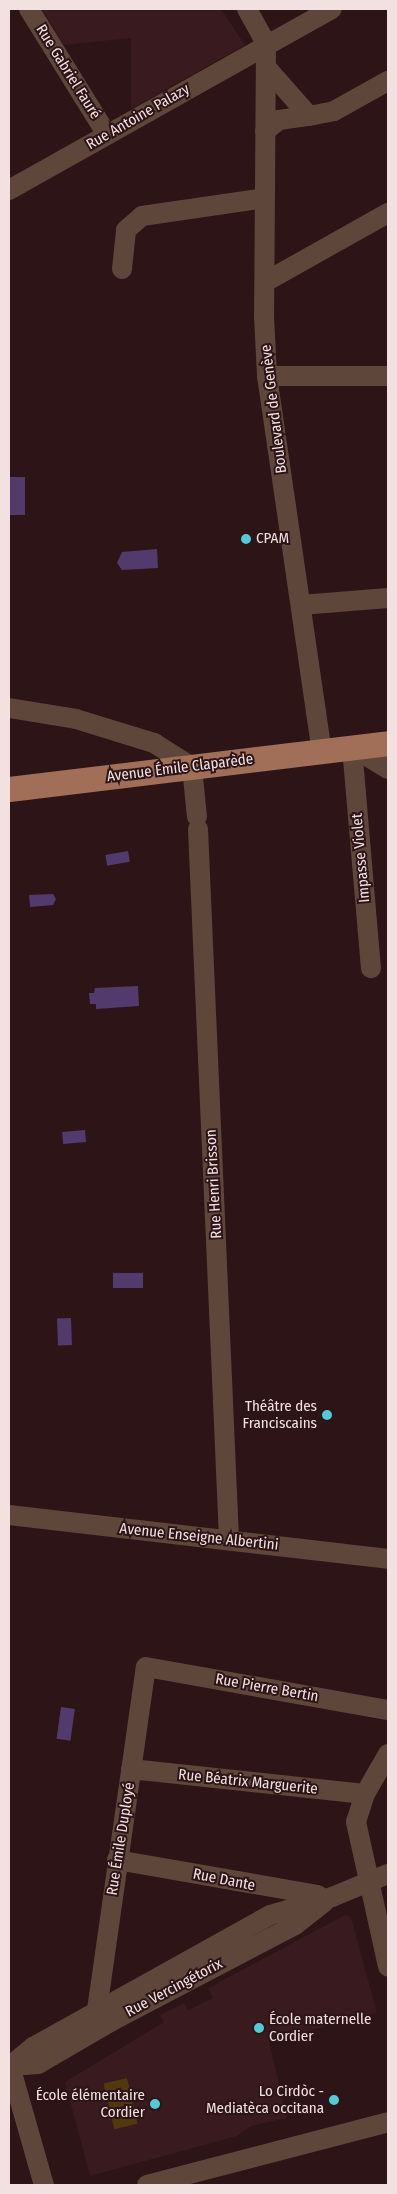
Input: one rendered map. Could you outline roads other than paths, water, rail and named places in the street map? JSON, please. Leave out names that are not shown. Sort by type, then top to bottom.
[{"type":"main road","name":"Avenue Émile Claparède","points":[[9,789],[388,743]]},
{"type":"street","name":"Rue Gabriel Fauré","points":[[29,9],[107,135]]},
{"type":"street","name":"Boulevard de Genève","points":[[247,9],[266,43],[265,282],[267,376],[322,751]]},
{"type":"street","name":"Rue Antoine Palazy","points":[[9,190],[266,43],[332,9]]},
{"type":"street","points":[[266,67],[309,116]]},
{"type":"street","points":[[265,131],[279,120],[334,111],[388,81]]},
{"type":"street","points":[[122,269],[126,230],[142,216],[265,198]]},
{"type":"street","points":[[265,282],[388,213]]},
{"type":"street","points":[[267,376],[388,376]]},
{"type":"street","points":[[301,605],[388,598]]},
{"type":"street","points":[[9,708],[76,719],[154,743],[192,767]]},
{"type":"street","points":[[352,748],[388,769]]},
{"type":"street","name":"Impasse Violet","points":[[352,748],[371,968]]},
{"type":"street","name":"Rue Henri Brisson","points":[[192,767],[197,823],[229,1540]]},
{"type":"street","name":"Avenue Enseigne Albertini","points":[[9,1515],[388,1559]]},
{"type":"street","name":"Rue Pierre Bertin","points":[[146,1667],[388,1710]]},
{"type":"street","name":"Rue Émile Duployé","points":[[97,2010],[146,1667]]},
{"type":"street","points":[[388,1754],[364,1794],[356,1822],[366,1881],[388,1966]]},
{"type":"street","name":"Rue Béatrix Marguerite","points":[[131,1769],[364,1794]]},
{"type":"street","name":"Rue Dante","points":[[117,1860],[293,1893],[332,1897]]},
{"type":"street","name":"Rue Vercingétorix","points":[[9,2067],[33,2047],[270,1915],[332,1897],[366,1881],[388,1874]]},
{"type":"street","name":"Rue Vercingétorix","points":[[9,2067],[38,2064],[112,2021],[295,1925],[332,1897]]},
{"type":"street","points":[[9,2067],[44,2185]]},
{"type":"street","points":[[147,2185],[388,2122]]},
{"type":"place","name":"CPAM","points":[[246,539]]},
{"type":"place","name":"Théâtre des Franciscains","points":[[327,1415]]},
{"type":"place","name":"École maternelle Cordier","points":[[259,2028]]},
{"type":"place","name":"Lo Cirdòc - Mediatèca occitana","points":[[334,2100]]},
{"type":"place","name":"École élémentaire Cordier","points":[[155,2104]]}]
